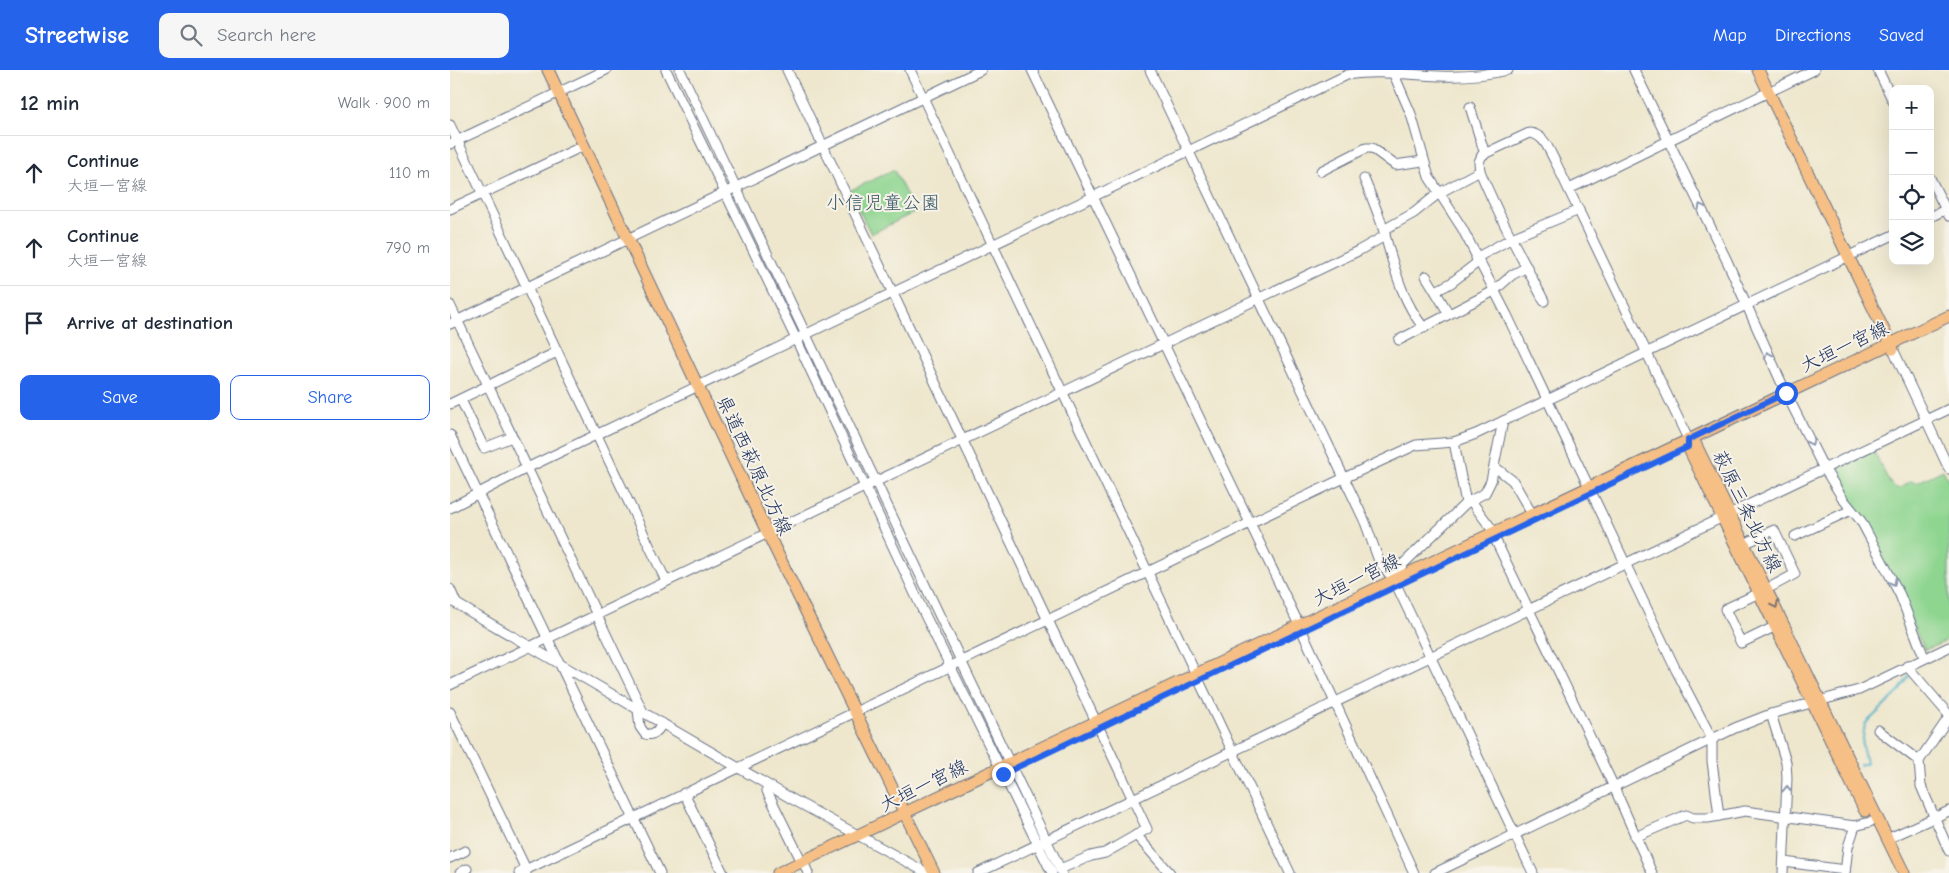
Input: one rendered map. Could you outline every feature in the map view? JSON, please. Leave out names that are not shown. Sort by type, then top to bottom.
[{"type":"main road","name":"県道西萩原北方線","points":[[548,70],[767,532],[934,873]]},
{"type":"main road","points":[[1758,70],[1892,346]]},
{"type":"main road","name":"大垣一宮線","points":[[790,873],[1395,582],[1788,396],[1892,346],[1949,316]]},
{"type":"main road","name":"大垣一宮線","points":[[1892,346],[1949,322]]},
{"type":"main road","name":"萩原三条北方線","points":[[1690,443],[1817,702],[1904,873]]},
{"type":"main road","name":"大垣一宮線","points":[[1494,536],[1532,514],[1591,489]]},
{"type":"main road","name":"萩原三条北方線","points":[[1725,515],[1744,544],[1774,627],[1817,702],[1870,822],[1895,873]]},
{"type":"main road","name":"大垣一宮線","points":[[778,873],[805,867]]},
{"type":"street","points":[[454,142],[606,70]]},
{"type":"street","points":[[666,70],[796,339],[923,610],[956,664]]},
{"type":"street","points":[[680,70],[806,335],[956,664],[1058,872],[1091,856],[1105,853],[1147,829],[1096,725],[894,292],[787,70]]},
{"type":"street","points":[[910,70],[1061,393],[1290,873]]},
{"type":"street","points":[[454,322],[981,70]]},
{"type":"street","points":[[1032,70],[1162,344],[1301,628],[1414,873]]},
{"type":"street","points":[[1150,70],[1344,478],[1379,561],[1395,582],[1533,873]]},
{"type":"street","points":[[450,508],[526,468],[1347,75],[1392,72],[1457,76],[1505,70]]},
{"type":"street","points":[[1634,70],[1821,463],[1851,510],[1861,521],[1900,595],[1924,657]]},
{"type":"street","points":[[1569,189],[1814,70]]},
{"type":"street","points":[[1878,70],[1889,93]]},
{"type":"street","points":[[1392,72],[1411,114],[1429,177],[1462,228],[1494,291],[1591,489],[1676,670],[1712,739],[1720,816]]},
{"type":"street","points":[[1470,107],[1485,154]]},
{"type":"street","points":[[450,125],[454,142],[527,288],[666,581]]},
{"type":"street","points":[[1544,301],[1523,256],[1511,238],[1480,171],[1479,162],[1485,154],[1529,133],[1536,133],[1543,138],[1690,443]]},
{"type":"street","points":[[450,209],[583,146]]},
{"type":"street","points":[[1321,171],[1366,148],[1372,148],[1395,165],[1423,161]]},
{"type":"street","points":[[450,684],[597,615],[873,480],[962,440],[1358,251],[1383,237],[1386,228],[1414,213],[1439,193],[1480,171]]},
{"type":"street","points":[[1364,179],[1406,301],[1424,328]]},
{"type":"street","points":[[1934,185],[1948,211],[1934,216]]},
{"type":"street","points":[[1436,291],[1451,282],[1477,260],[1511,238],[1579,210]]},
{"type":"street","points":[[450,712],[523,872],[684,793],[1048,621],[1344,478],[1416,445],[1454,442],[1504,421],[1889,237]]},
{"type":"street","points":[[1399,340],[1494,291],[1512,275],[1527,268]]},
{"type":"street","points":[[1426,276],[1449,314]]},
{"type":"street","points":[[450,305],[454,322],[488,386],[641,711],[640,726],[646,734],[653,734],[658,731],[662,723]]},
{"type":"street","points":[[1892,346],[1949,469]]},
{"type":"street","points":[[450,404],[557,352]]},
{"type":"street","points":[[461,400],[484,448],[512,437]]},
{"type":"street","points":[[978,873],[1949,409]]},
{"type":"street","points":[[1395,582],[1400,567],[1468,502],[1485,493],[1491,481],[1504,421]]},
{"type":"street","points":[[450,435],[558,664],[660,873]]},
{"type":"street","points":[[1454,442],[1468,502],[1494,536],[1528,611],[1614,787],[1652,873]]},
{"type":"street","points":[[1494,467],[1513,481],[1532,514]]},
{"type":"street","points":[[1795,536],[1851,510]]},
{"type":"street","points":[[1744,544],[1774,530],[1795,574],[1724,609],[1741,643],[1774,627]]},
{"type":"street","points":[[450,589],[453,602],[739,768],[927,873]]},
{"type":"street","points":[[1435,873],[1712,739],[1771,714],[1859,690],[1924,657],[1949,647]]},
{"type":"street","points":[[1908,666],[1949,716],[1919,761],[1921,786],[1949,852]]},
{"type":"street","points":[[1771,714],[1786,762],[1787,817],[1783,873]]},
{"type":"street","points":[[1878,730],[1919,761]]},
{"type":"street","points":[[767,784],[767,791],[805,867]]},
{"type":"street","points":[[684,793],[723,873]]},
{"type":"street","points":[[1635,837],[1686,815],[1693,818],[1720,816],[1745,811],[1855,826],[1870,822]]},
{"type":"street","points":[[1887,838],[1949,811]]},
{"type":"street","points":[[1784,862],[1845,871],[1848,847],[1855,826]]},
{"type":"street","points":[[1136,835],[1170,873]]},
{"type":"street","points":[[450,858],[465,850]]},
{"type":"green space","name":"小信児童公園","points":[[894,170],[915,212],[871,234],[849,191]]},
{"type":"green space","points":[[1873,450],[1890,483],[1898,489],[1911,481],[1916,483],[1943,470],[1949,481],[1949,640],[1925,650],[1857,513],[1829,469]]},
{"type":"waterway","points":[[1860,765],[1866,763],[1862,745],[1865,724],[1898,693],[1909,676]]},
{"type":"route","points":[[1003,774],[1688,447],[1688,440],[1786,393]]}]
